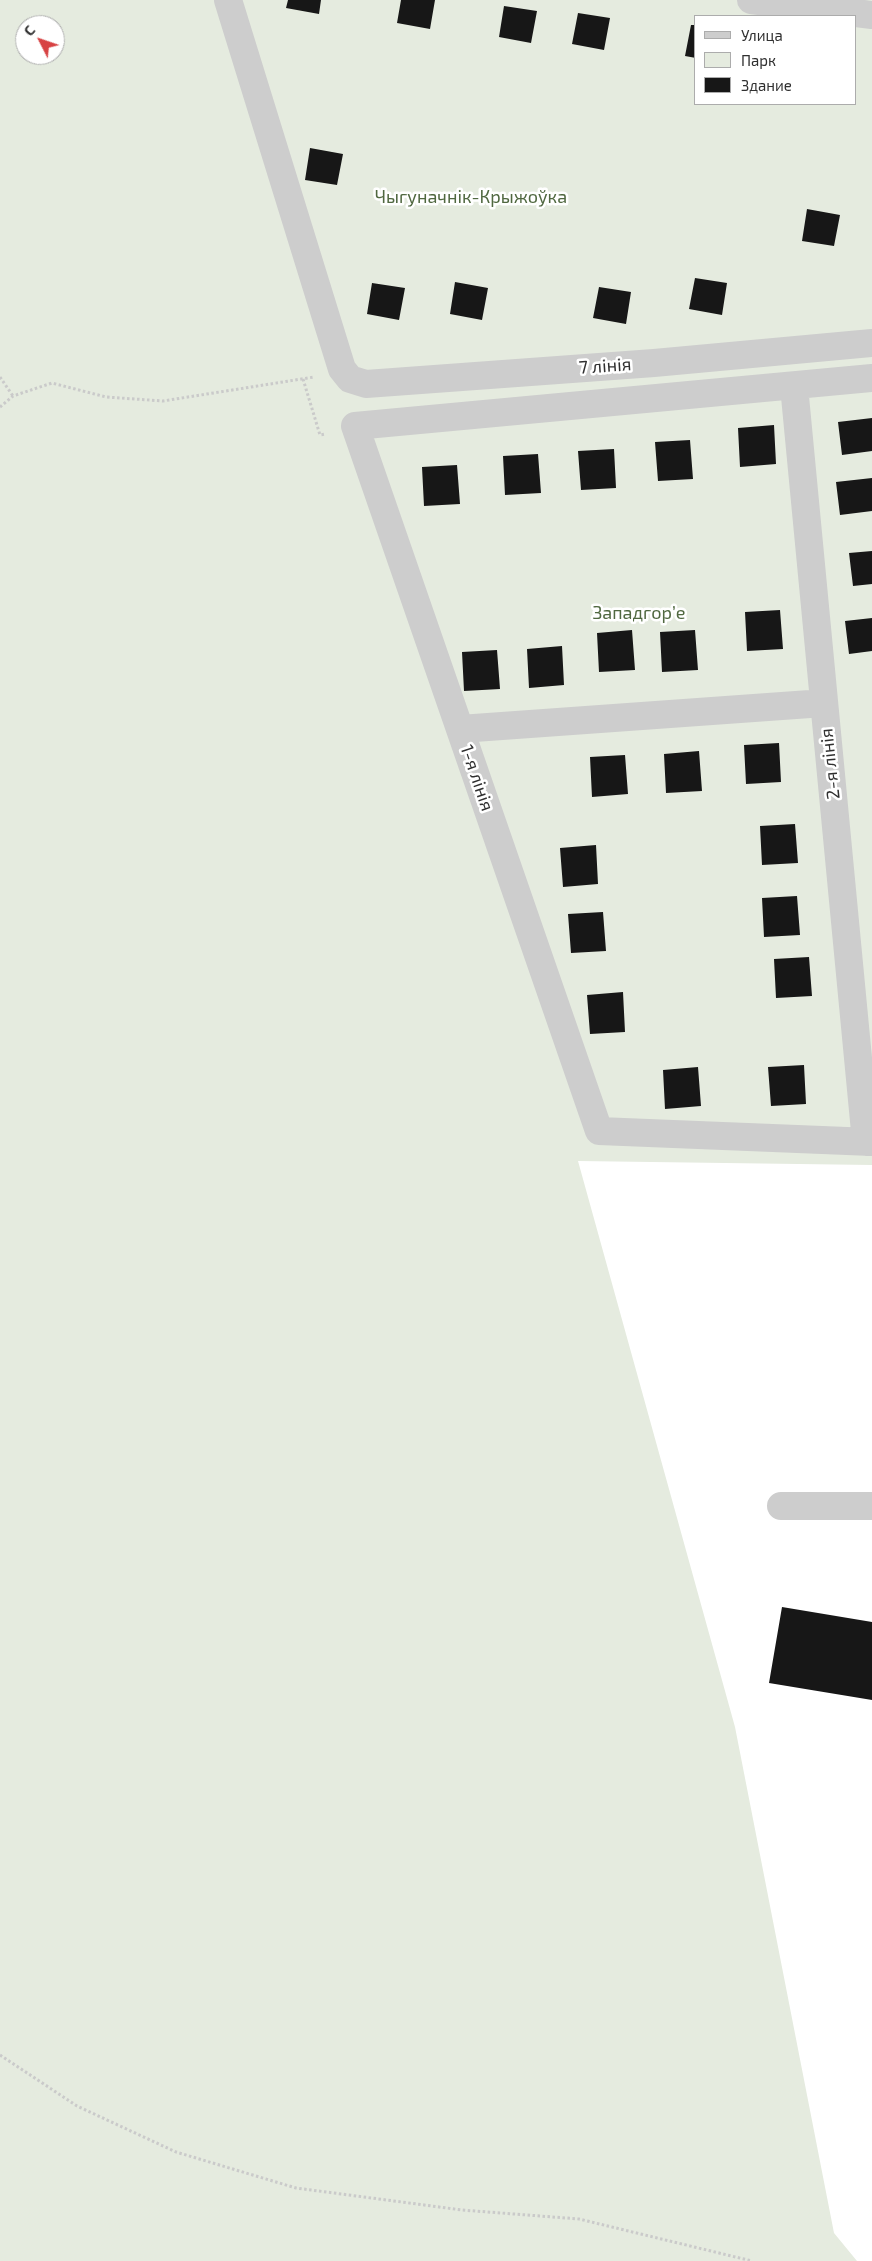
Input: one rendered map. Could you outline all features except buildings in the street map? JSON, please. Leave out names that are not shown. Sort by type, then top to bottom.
[{"type":"street","points":[[228,0],[342,370],[350,379],[366,384],[372,403],[384,422]]},
{"type":"street","points":[[751,0],[872,15]]},
{"type":"street","name":"7 лінія","points":[[366,384],[654,363],[872,344]]},
{"type":"street","points":[[355,426],[872,378]]},
{"type":"street","name":"2-я лінія","points":[[794,386],[869,1142]]},
{"type":"street","name":"1-я лінія","points":[[355,426],[599,1131],[869,1142]]},
{"type":"street","points":[[460,729],[824,703]]},
{"type":"street","points":[[781,1506],[872,1506]]},
{"type":"path","points":[[0,408],[13,396],[52,383],[106,397],[163,401],[303,379],[342,370]]},
{"type":"path","points":[[0,377],[13,396]]},
{"type":"path","points":[[303,379],[320,434],[355,426]]},
{"type":"path","points":[[0,2055],[76,2106],[176,2152],[296,2188],[462,2210],[579,2219],[752,2261]]},
{"type":"green space","points":[[0,0],[872,0],[872,1165],[578,1161],[735,1727],[834,2233],[857,2261],[0,2261]]},
{"type":"park label","name":"Чыгуначнік-Крыжоўка","points":[[471,197]]},
{"type":"park label","name":"Западгорʼе","points":[[639,613]]}]
